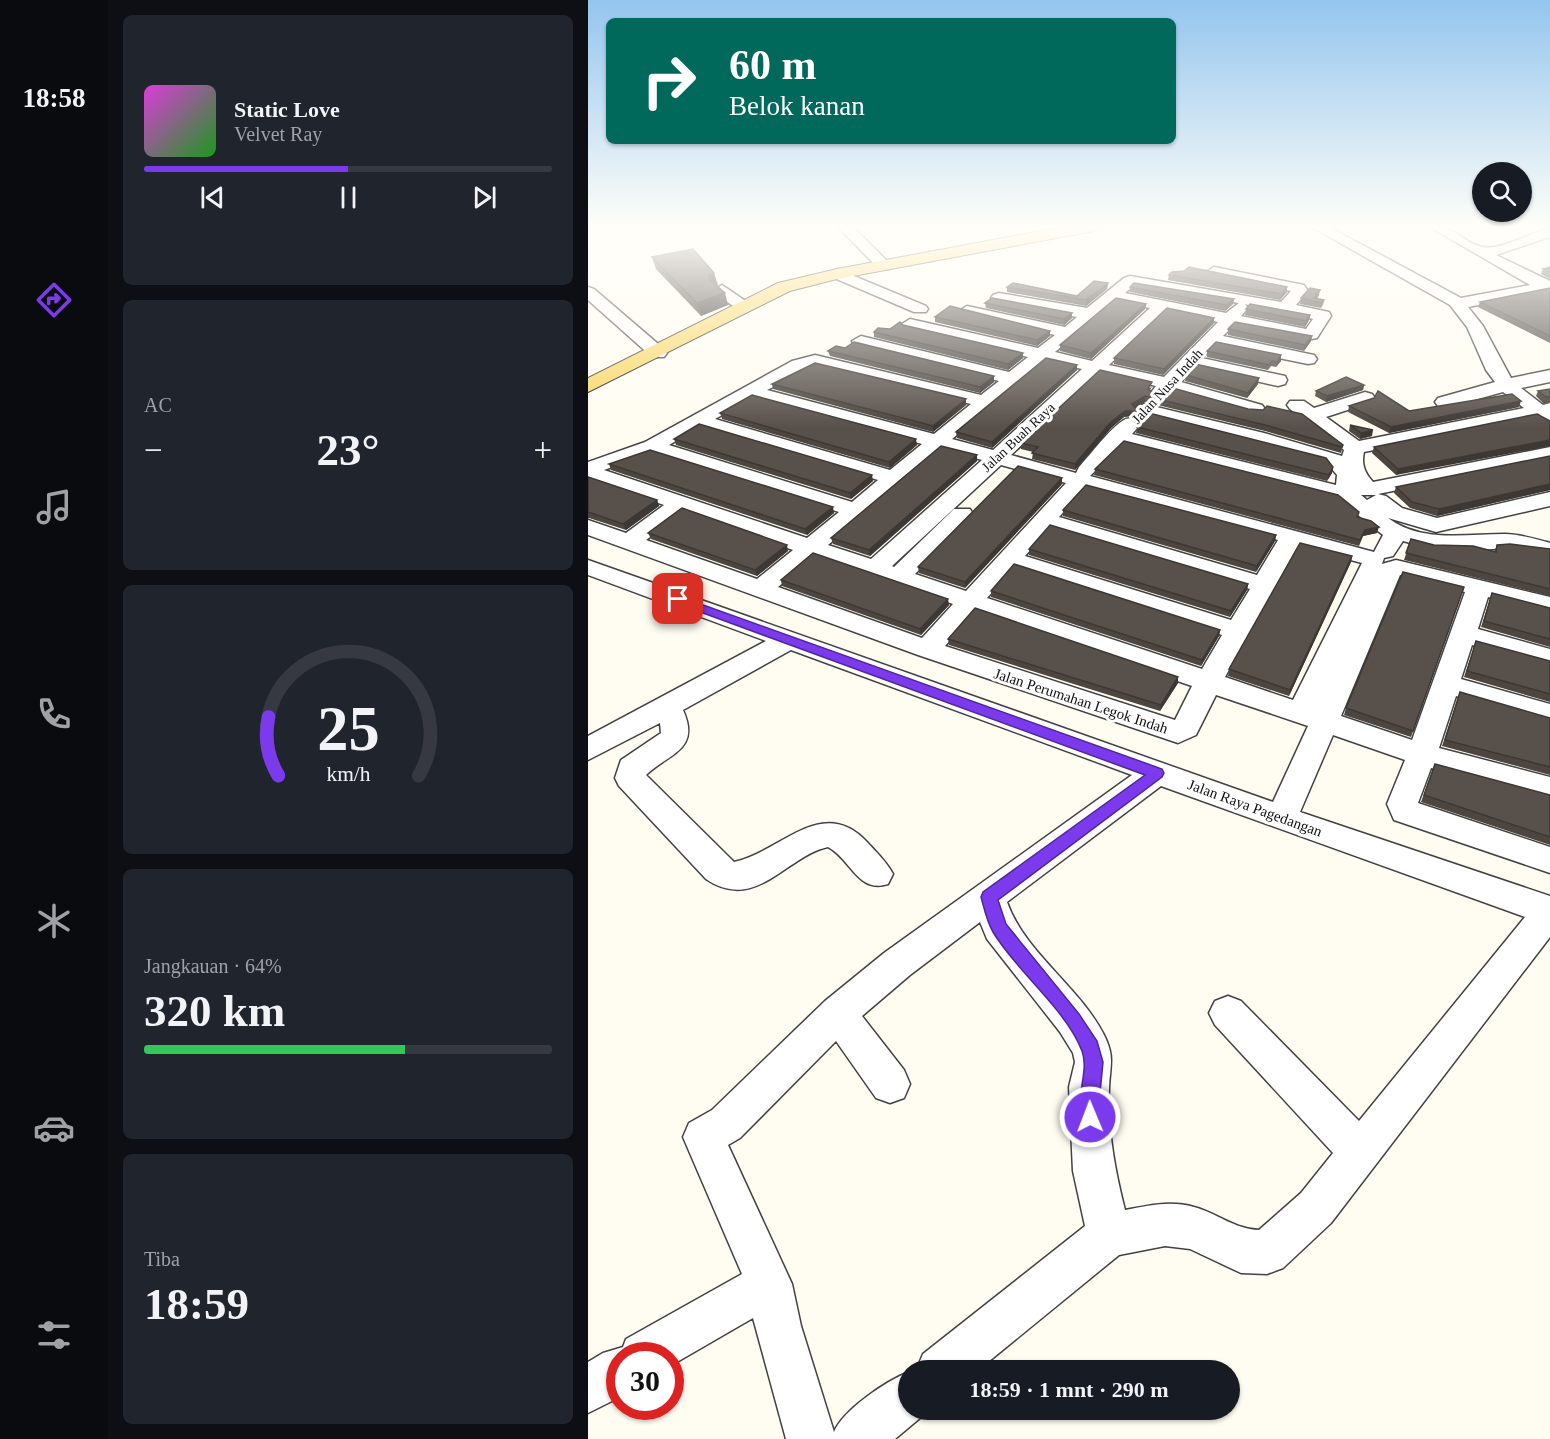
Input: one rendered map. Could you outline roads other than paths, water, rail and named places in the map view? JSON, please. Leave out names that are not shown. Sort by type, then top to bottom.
[{"type":"main road","points":[[588,386],[658,353],[772,293]]},
{"type":"street","points":[[589,293],[658,353]]},
{"type":"street","points":[[726,293],[744,307]]},
{"type":"street","points":[[882,293],[920,309]]},
{"type":"street","points":[[762,588],[1116,293]]},
{"type":"street","points":[[1113,296],[1307,334],[1311,334],[1323,316],[1210,293]]},
{"type":"street","points":[[1285,307],[1298,293]]},
{"type":"street","points":[[1438,293],[1457,304],[1475,326],[1495,370],[1506,385],[1546,413]]},
{"type":"street","points":[[1457,304],[1516,293]]},
{"type":"street","points":[[1524,293],[1541,302]]},
{"type":"street","points":[[999,298],[1091,314]]},
{"type":"street","name":"Jalan Nusa Indah","points":[[1083,476],[1248,300]]},
{"type":"street","name":"Jalan Buah Raya","points":[[886,573],[1168,307]]},
{"type":"street","points":[[967,311],[1069,333]]},
{"type":"street","points":[[910,324],[1169,384],[1255,409]]},
{"type":"street","points":[[1211,339],[1308,359]]},
{"type":"street","points":[[861,341],[1013,379]]},
{"type":"street","points":[[588,470],[652,446],[798,365],[815,360],[985,402]]},
{"type":"street","points":[[1190,361],[1278,380]]},
{"type":"street","points":[[1445,402],[1506,385],[1550,376]]},
{"type":"street","points":[[760,388],[1387,556],[1550,593]]},
{"type":"street","points":[[1365,398],[1304,410],[1355,448],[1546,413]]},
{"type":"street","points":[[1144,411],[1257,437],[1333,458],[1348,474],[1346,494]]},
{"type":"street","points":[[700,421],[894,478]]},
{"type":"street","points":[[1118,437],[1346,494],[1366,509],[1380,525],[1387,556],[1313,717],[1282,818]]},
{"type":"street","points":[[652,446],[856,510]]},
{"type":"street","points":[[1355,448],[1351,457],[1351,467],[1368,490],[1394,513],[1428,525],[1458,521],[1550,499]]},
{"type":"street","points":[[1368,490],[1550,453]]},
{"type":"street","points":[[588,470],[1422,754],[1550,789]]},
{"type":"street","points":[[927,649],[1083,476]]},
{"type":"street","points":[[1083,476],[1291,538],[1387,556],[1479,588],[1550,605]]},
{"type":"street","points":[[629,541],[682,503]]},
{"type":"street","points":[[1045,520],[1264,585]]},
{"type":"street","name":"Jalan Perumahan Legok Indah","points":[[588,527],[927,649],[1178,732],[1186,728],[1208,682],[1291,538]]},
{"type":"street","points":[[1387,556],[1432,542],[1549,543]]},
{"type":"street","points":[[1009,559],[1238,631]]},
{"type":"street","name":"Jalan Raya Pagedangan","points":[[588,567],[1282,818],[1550,911]]},
{"type":"street","points":[[1479,588],[1422,754],[1402,804],[1405,811],[1550,860]]},
{"type":"street","points":[[1463,634],[1550,658]]},
{"type":"street","points":[[588,749],[789,640]]},
{"type":"street","points":[[1446,684],[1550,714]]},
{"type":"street","points":[[667,706],[675,724],[675,736],[665,747],[632,768],[630,778],[718,869],[730,877],[756,871],[816,837],[831,834],[847,842],[876,874]]},
{"type":"street","points":[[811,1439],[778,1326],[769,1284],[703,1137],[732,1118],[838,1013],[905,957],[1157,773]]},
{"type":"street","points":[[989,897],[999,928],[1073,1020],[1090,1047],[1094,1062],[1089,1087],[1094,1171],[1109,1234]]},
{"type":"street","points":[[954,1360],[1109,1234],[1165,1224],[1193,1228],[1241,1251],[1267,1252],[1316,1208],[1550,911]]},
{"type":"street","points":[[838,1013],[890,1084]]},
{"type":"street","points":[[1228,1013],[1360,1152]]},
{"type":"street","points":[[668,1342],[769,1284]]},
{"type":"street","points":[[588,1389],[606,1378]]},
{"type":"street","points":[[856,1439],[898,1405]]}]
